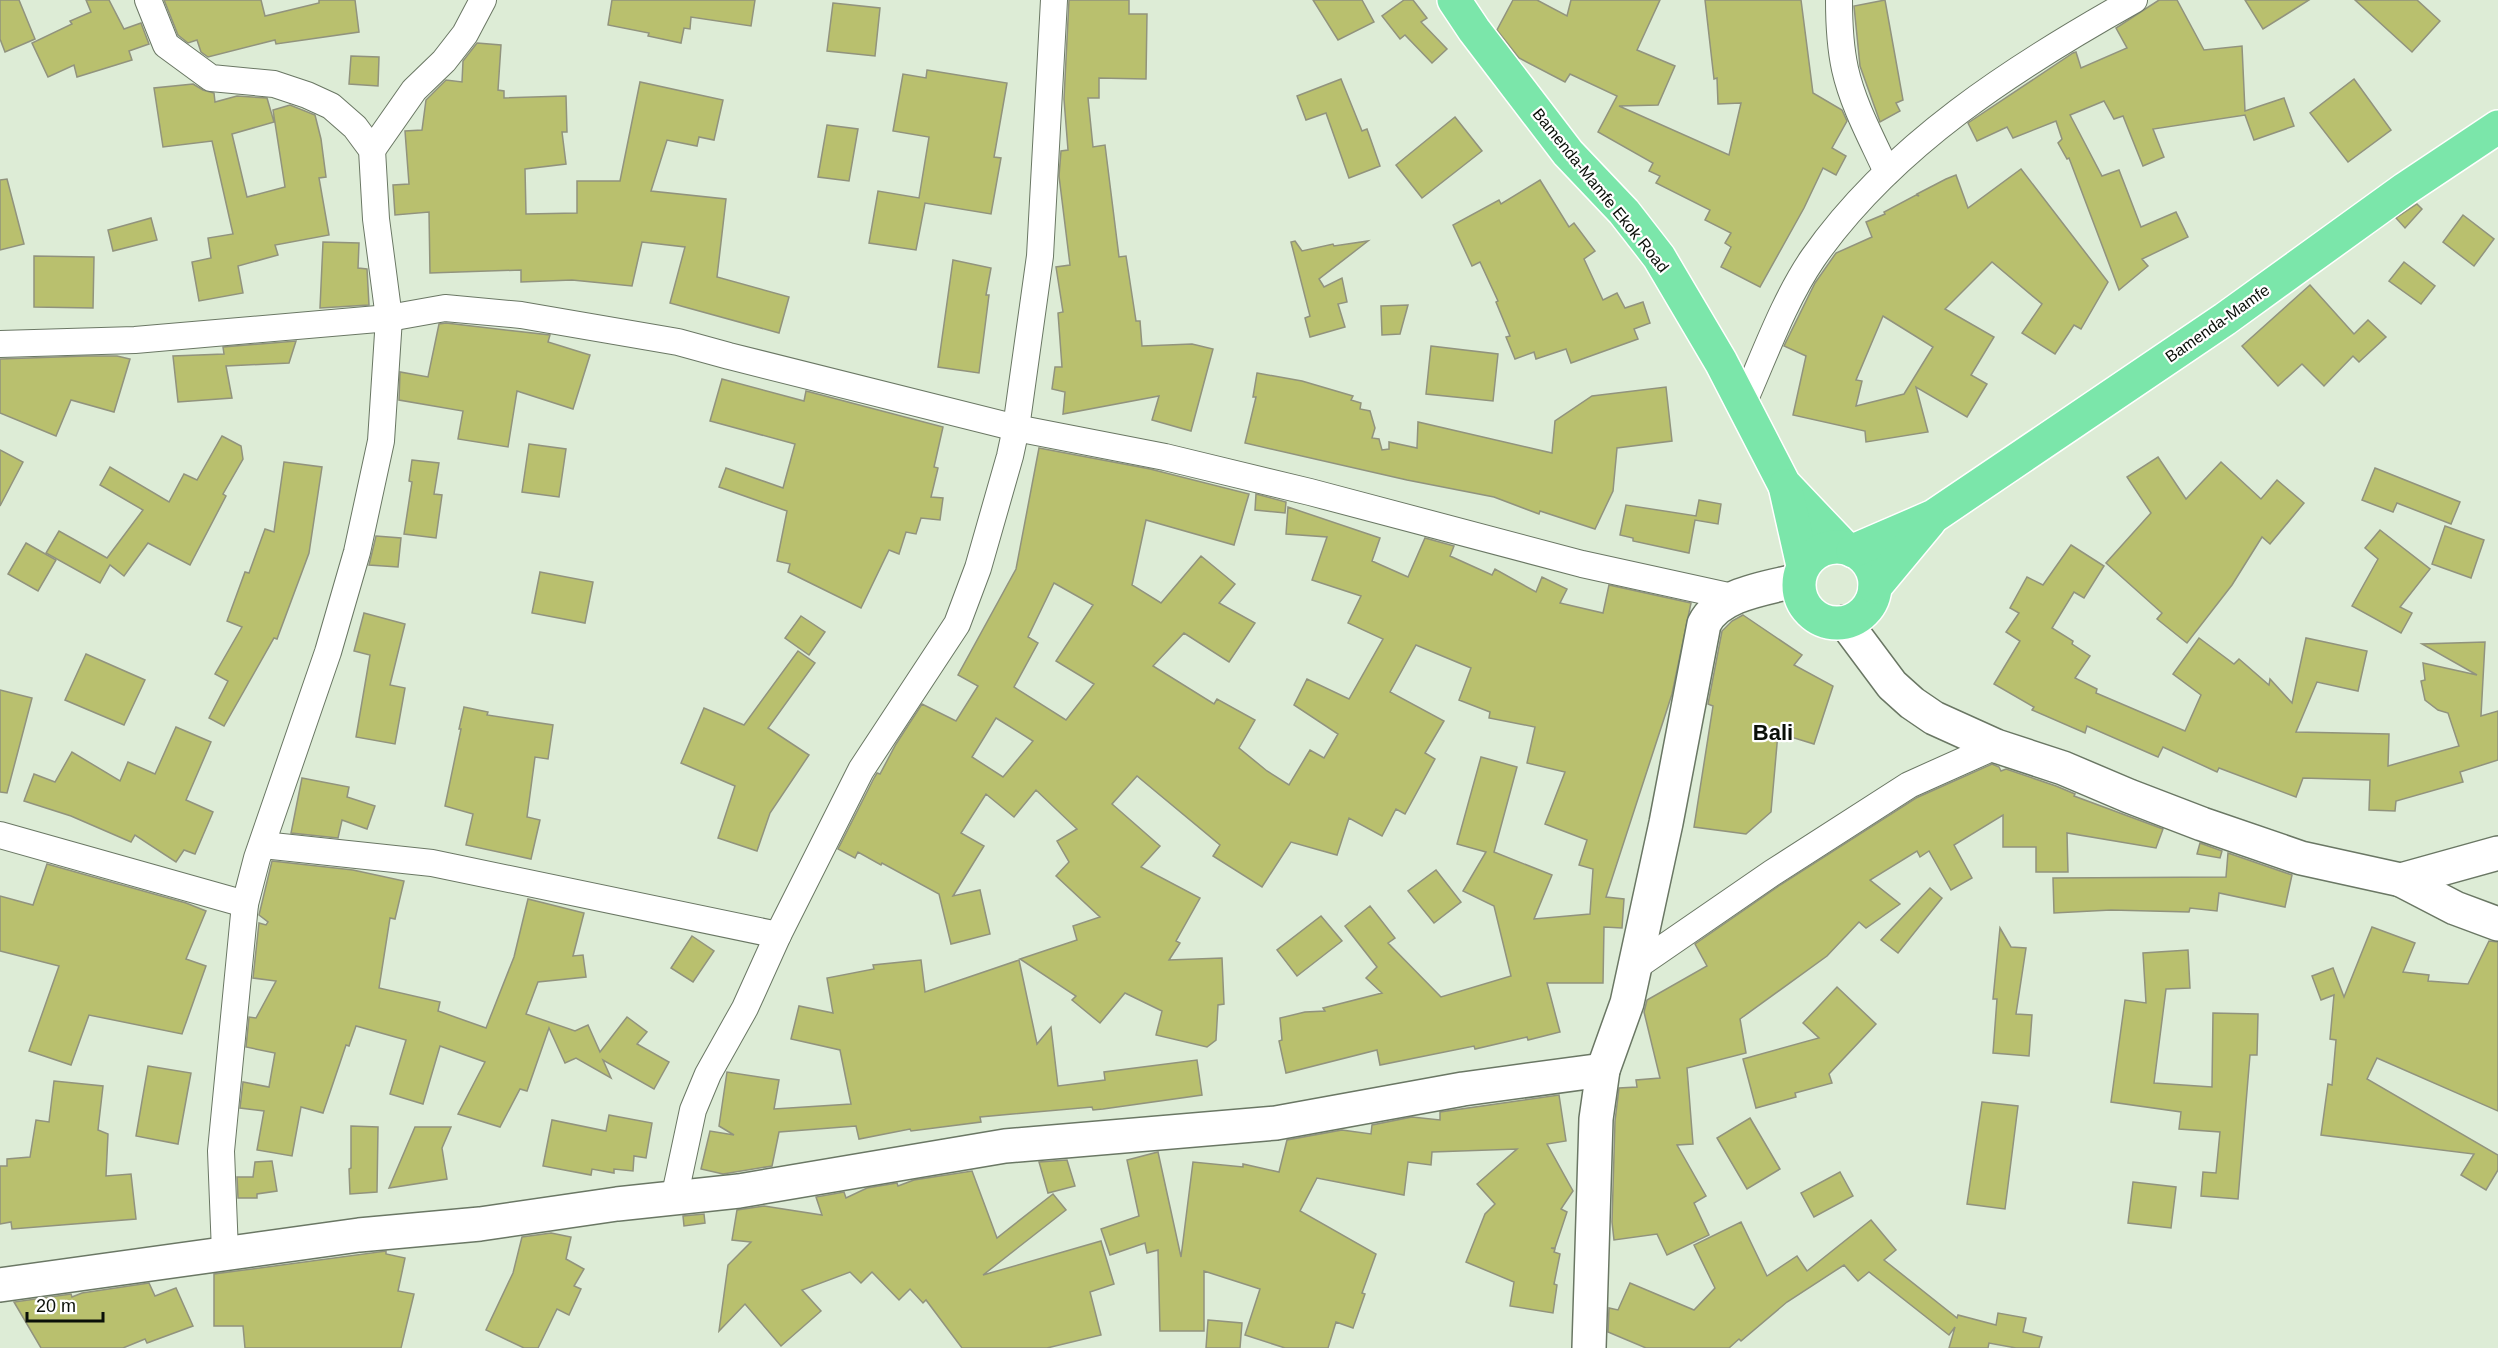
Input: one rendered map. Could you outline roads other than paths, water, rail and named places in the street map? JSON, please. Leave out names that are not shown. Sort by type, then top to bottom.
[{"type":"highway","name":"Bamenda-Mamfe Ekok Road","points":[[1454,0],[1474,30],[1568,153],[1624,212],[1659,257],[1721,362],[1784,484]]},
{"type":"highway","name":"Bamenda-Mamfe","points":[[1801,573],[1814,554],[1828,548],[1849,549],[1934,516],[2225,319],[2405,189],[2498,127]]},
{"type":"highway","points":[[1784,484],[1849,549],[1865,559],[1873,572],[1875,586]]},
{"type":"highway","points":[[1784,484],[1801,573],[1800,594],[1806,608],[1817,617],[1830,622],[1845,622]]},
{"type":"highway","name":"Bamenda-Mamfe","points":[[1845,622],[1860,615],[1871,602],[1875,586],[1934,516]]},
{"type":"street","points":[[148,0],[166,45],[190,65],[211,78],[274,84],[307,95],[331,106],[355,127],[372,150],[376,219],[389,318],[381,441],[357,552],[328,652],[262,845],[245,904],[221,1151],[225,1252]]},
{"type":"street","points":[[372,150],[414,90],[444,61],[465,34],[483,0]]},
{"type":"street","points":[[674,1199],[693,1110],[708,1074],[745,1008],[778,935],[861,770],[957,624],[978,567],[1016,428],[1040,256],[1054,0]]},
{"type":"street","points":[[1839,0],[1840,36],[1845,70],[1856,106],[1887,172]]},
{"type":"street","points":[[1742,406],[1795,289],[1813,259],[1887,172],[1938,129],[2010,76],[2134,0]]},
{"type":"street","points":[[0,344],[135,340],[389,318],[445,308],[484,310],[678,342],[1016,428],[1165,457],[1321,495],[1582,564],[1737,597]]},
{"type":"street","points":[[1589,1348],[1595,1131],[1603,1070],[1627,1003],[1666,823],[1704,624],[1714,610],[1737,597],[1801,573]]},
{"type":"street","points":[[1845,622],[1892,685],[1934,718],[1996,746],[2063,768],[2150,804],[2301,858],[2401,880],[2454,908],[2498,924]]},
{"type":"street","points":[[1634,968],[1772,873],[1910,785],[1996,746]]},
{"type":"street","points":[[0,835],[245,904]]},
{"type":"street","points":[[262,845],[432,863],[778,935]]},
{"type":"street","points":[[2401,880],[2498,853]]},
{"type":"street","points":[[0,1285],[359,1234],[480,1224],[616,1204],[739,1191],[1005,1146],[1276,1124],[1463,1089],[1603,1070]]},
{"type":"district","name":"Bali","points":[[1773,732]]}]
